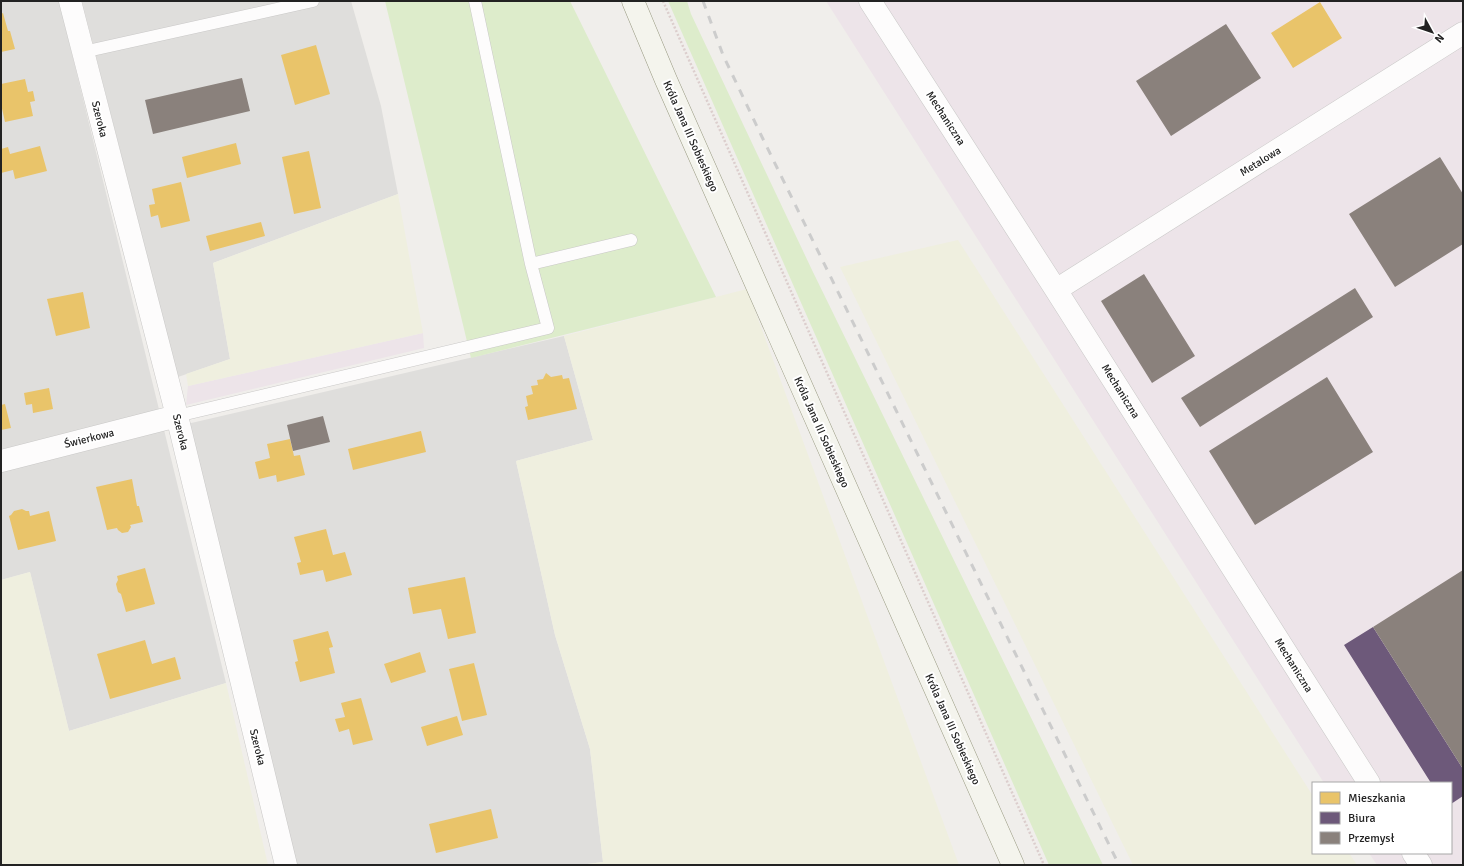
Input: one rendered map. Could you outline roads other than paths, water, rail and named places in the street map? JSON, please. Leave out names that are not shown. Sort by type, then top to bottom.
[{"type":"main road","name":"Króla Jana III Sobieskiego","points":[[633,1],[695,145],[1013,864]]},
{"type":"street","name":"Szeroka","points":[[70,1],[177,416],[286,865]]},
{"type":"street","name":"Mechaniczna","points":[[870,1],[1056,290],[1368,782]]},
{"type":"street","name":"Metalowa","points":[[1056,290],[1463,33]]},
{"type":"street","name":"Świerkowa","points":[[1,460],[177,416]]},
{"type":"street","points":[[1414,854],[1421,865]]},
{"type":"lane","points":[[83,52],[313,1]]},
{"type":"lane","points":[[177,416],[548,328],[531,264],[475,1]]},
{"type":"lane","points":[[531,264],[631,240]]},
{"type":"railway","points":[[703,1],[723,55],[763,139],[1119,865]]}]
